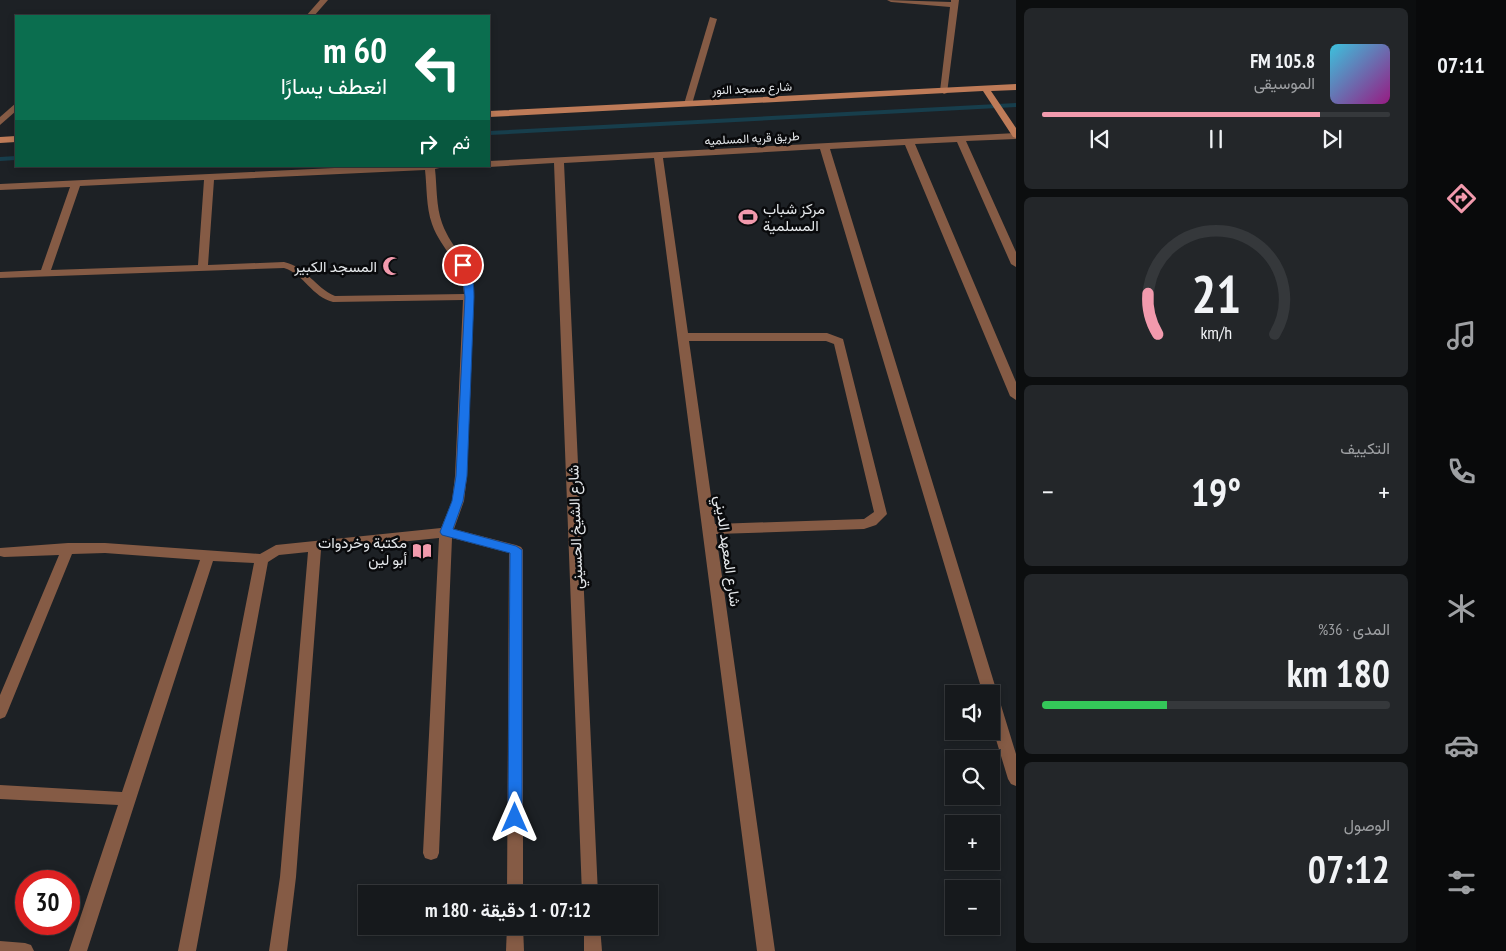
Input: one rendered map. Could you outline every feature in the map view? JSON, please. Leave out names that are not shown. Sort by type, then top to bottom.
[{"type":"main road","name":"شارع مسجد النور","points":[[490,114],[1016,87]]},
{"type":"main road","points":[[985,88],[1016,136]]},
{"type":"main road","points":[[0,140],[15,139]]},
{"type":"street","points":[[311,15],[324,0]]},
{"type":"street","points":[[892,0],[954,2],[944,91]]},
{"type":"street","points":[[688,104],[712,19]]},
{"type":"street","points":[[0,122],[15,107]]},
{"type":"street","name":"طريق قريه المسلميه","points":[[490,164],[1016,136]]},
{"type":"street","points":[[960,139],[1016,264]]},
{"type":"street","points":[[909,142],[1016,396]]},
{"type":"street","points":[[824,146],[987,685]]},
{"type":"street","name":"شارع المعهد الديني","points":[[658,155],[766,951]]},
{"type":"street","name":"شارع الشيخ الحسيني","points":[[559,160],[590,885]]},
{"type":"street","points":[[0,187],[430,167],[437,224],[444,238],[463,265],[470,297],[461,476],[458,501],[446,532],[431,853]]},
{"type":"street","points":[[203,266],[209,178]]},
{"type":"street","points":[[45,273],[76,184]]},
{"type":"street","points":[[0,275],[203,266],[289,265],[299,271],[320,294],[333,299],[470,297]]},
{"type":"street","points":[[683,337],[827,337],[839,342],[881,514],[871,522],[864,524],[709,529]]},
{"type":"street","points":[[1,556],[68,548],[105,548],[262,558],[276,550],[446,532],[516,550],[515,885]]},
{"type":"street","points":[[278,951],[288,877],[315,546]]},
{"type":"street","points":[[0,714],[68,548]]},
{"type":"street","points":[[78,951],[208,554]]},
{"type":"street","points":[[187,951],[262,558]]},
{"type":"street","points":[[1000,727],[1016,779]]},
{"type":"street","points":[[0,792],[128,799]]},
{"type":"street","points":[[515,935],[515,951]]},
{"type":"street","points":[[592,935],[593,951]]},
{"type":"street","points":[[0,949],[25,951]]},
{"type":"waterway","points":[[490,133],[1016,105]]},
{"type":"waterway","points":[[0,159],[15,158]]},
{"type":"place","name":"مركز شباب المسلمية","points":[[748,217]]},
{"type":"place","name":"المسجد الكبير","points":[[392,266]]},
{"type":"place","name":"مكتبة وخردوات أبو لين","points":[[422,551]]},
{"type":"route","points":[[463,265],[470,297],[461,476],[458,501],[446,532],[516,550],[515,818]]}]
